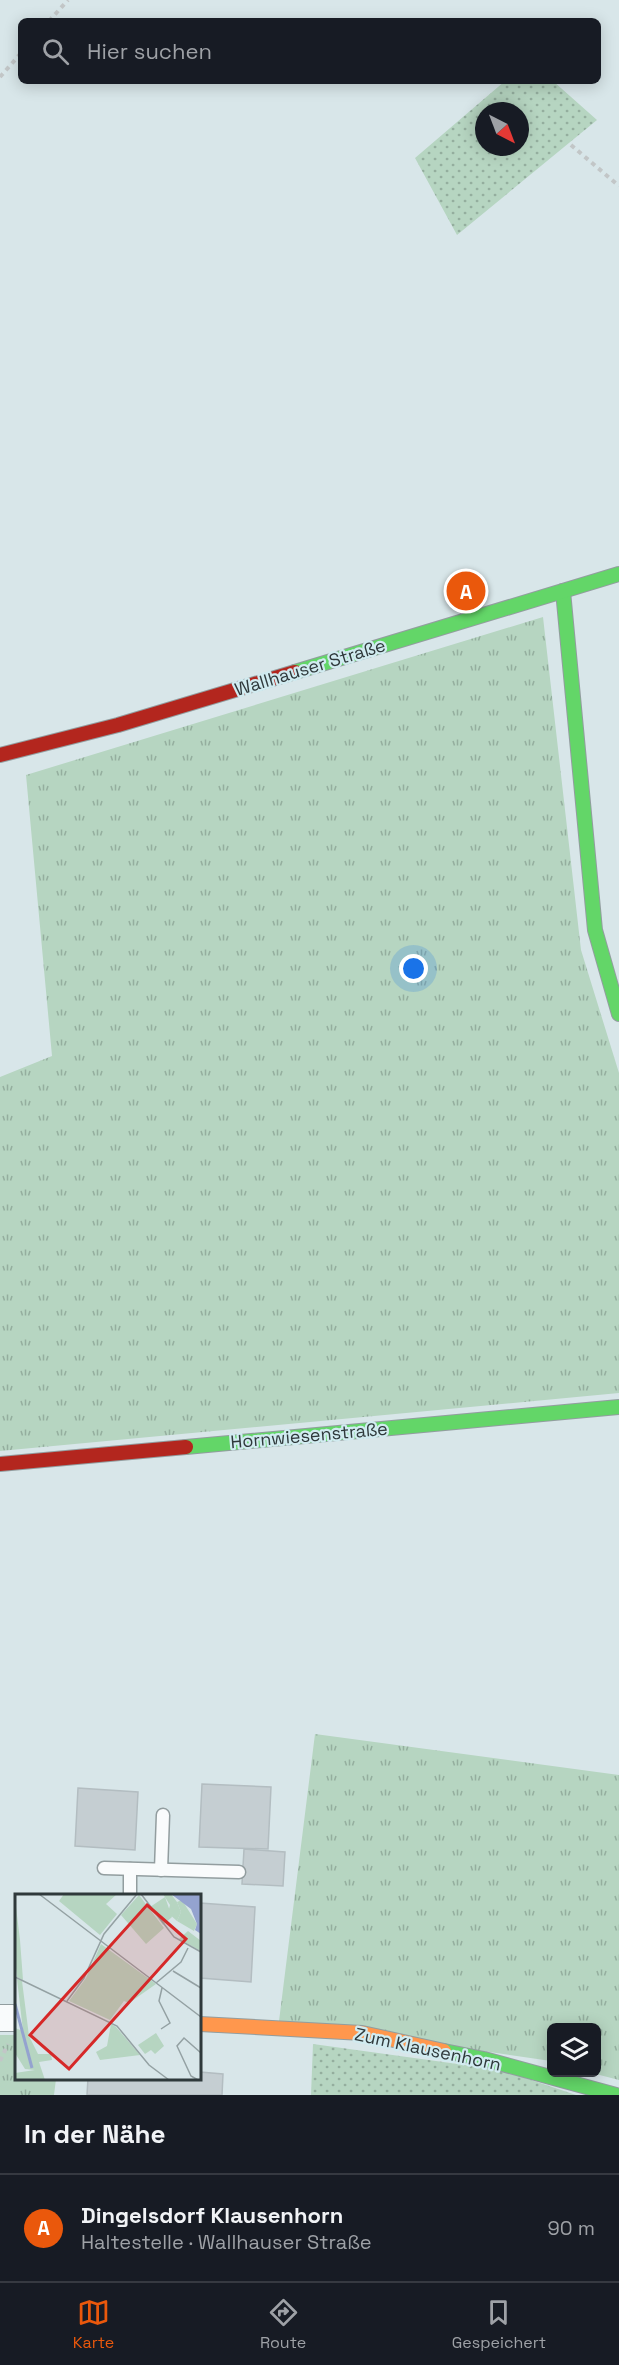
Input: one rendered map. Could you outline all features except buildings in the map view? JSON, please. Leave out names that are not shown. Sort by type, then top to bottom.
[{"type":"street","name":"Wallhauser Straße","points":[[0,755],[139,719],[619,574]]},
{"type":"street","points":[[563,591],[595,930],[619,1014]]},
{"type":"street","name":"Hornwiesenstraße","points":[[0,1464],[619,1407]]},
{"type":"street","points":[[0,2019],[15,2018]]},
{"type":"street","name":"Zum Klausenhorn","points":[[201,2024],[362,2033],[484,2059],[616,2095]]},
{"type":"lane","points":[[161,1870],[163,1815]]},
{"type":"lane","points":[[104,1868],[239,1872]]},
{"type":"lane","points":[[130,1869],[130,1894]]},
{"type":"path","points":[[52,18],[68,0]]},
{"type":"path","points":[[0,77],[18,56]]},
{"type":"path","points":[[571,145],[619,186]]},
{"type":"green space","points":[[501,84],[556,84],[597,120],[457,235],[415,158],[475,107],[475,156],[529,156],[529,102],[480,102]]},
{"type":"green space","points":[[543,617],[581,950],[619,1073],[619,1393],[0,1451],[0,1077],[52,1056],[26,775]]},
{"type":"green space","points":[[315,1734],[619,1775],[619,2080],[601,2075],[601,2023],[547,2023],[547,2060],[279,2021]]},
{"type":"green space","points":[[0,2035],[15,2035],[15,2080],[56,2080],[54,2095],[0,2095]]},
{"type":"green space","points":[[313,2044],[501,2070],[576,2095],[311,2095]]},
{"type":"traffic: fast","points":[[295,672],[619,574]]},
{"type":"traffic: fast","points":[[563,591],[595,930],[619,1014]]},
{"type":"traffic: fast","points":[[186,1447],[619,1407]]},
{"type":"traffic: fast","points":[[444,2051],[484,2059],[616,2095]]},
{"type":"traffic: slow","points":[[201,2024],[362,2033],[444,2051]]},
{"type":"traffic: jam","points":[[0,755],[118,725],[295,672]]},
{"type":"traffic: jam","points":[[0,1464],[186,1447]]},
{"type":"place","name":"Dingelsdorf Klausenhorn","points":[[466,591]]}]
